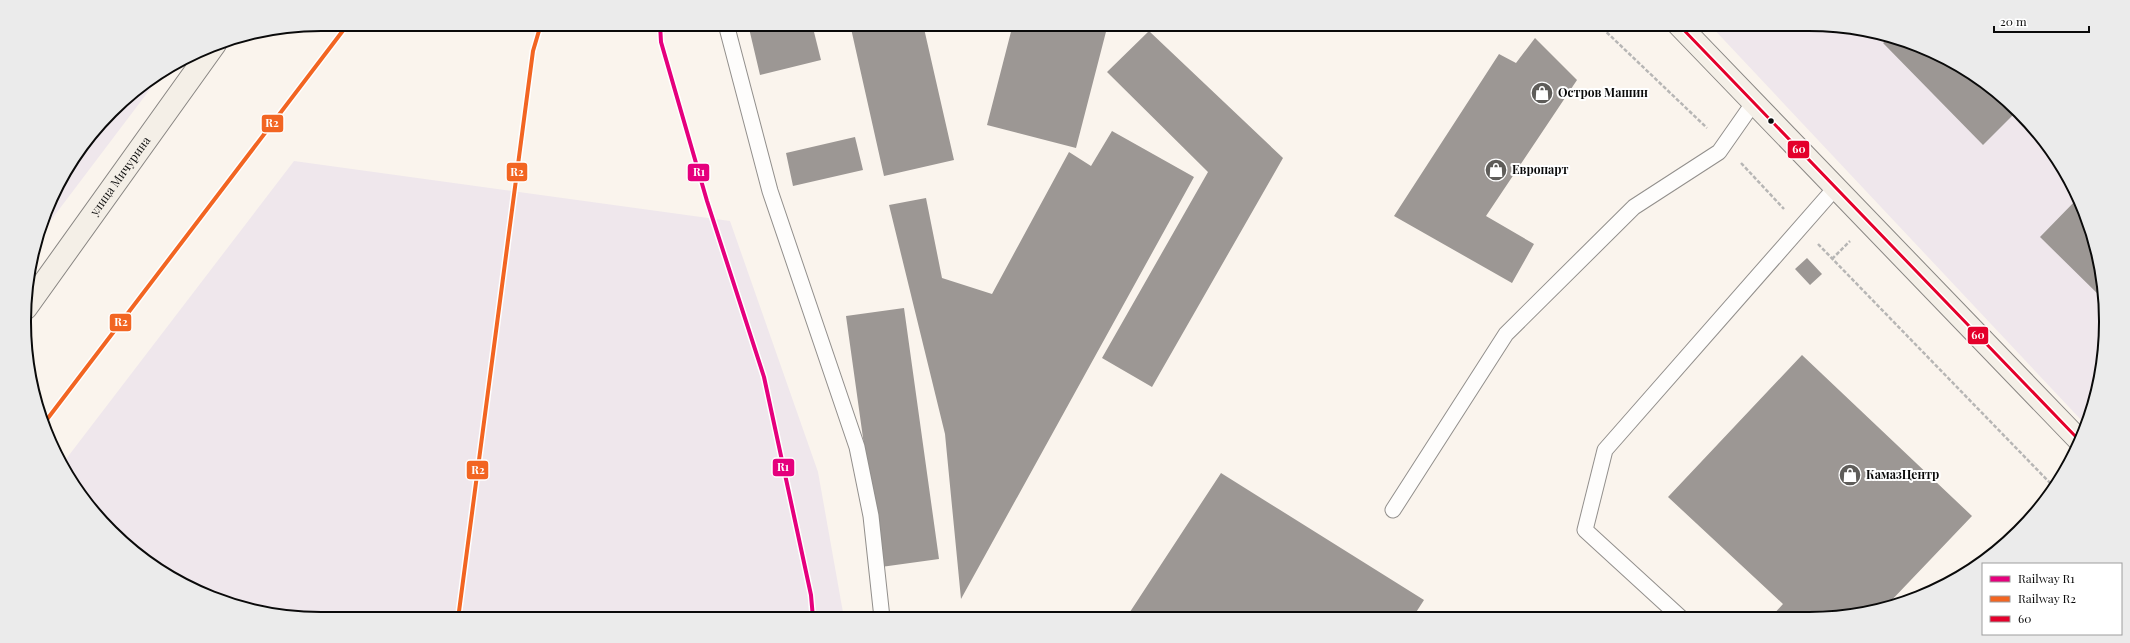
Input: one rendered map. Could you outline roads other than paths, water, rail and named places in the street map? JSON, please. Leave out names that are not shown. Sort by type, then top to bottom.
[{"type":"main road","points":[[1685,31],[2075,436]]},
{"type":"main road","name":"улица Мичурина","points":[[32,299],[208,54]]},
{"type":"lane","points":[[728,31],[770,191],[857,447],[871,516],[881,612]]},
{"type":"lane","points":[[1393,510],[1506,334],[1634,206],[1719,152],[1754,102]]},
{"type":"lane","points":[[1675,612],[1585,530],[1605,450],[1836,187]]},
{"type":"rail line","name":"R2","points":[[47,419],[343,31]]},
{"type":"rail line","name":"R2","points":[[459,612],[533,51],[539,31]]},
{"type":"rail line","name":"R1","points":[[660,31],[661,42],[707,201],[764,377],[811,595],[812,612]]},
{"type":"place","name":"Остров Машин","points":[[1542,93]]},
{"type":"place","name":"Европарт","points":[[1496,170]]},
{"type":"place","name":"КамазЦентр","points":[[1850,475]]}]
